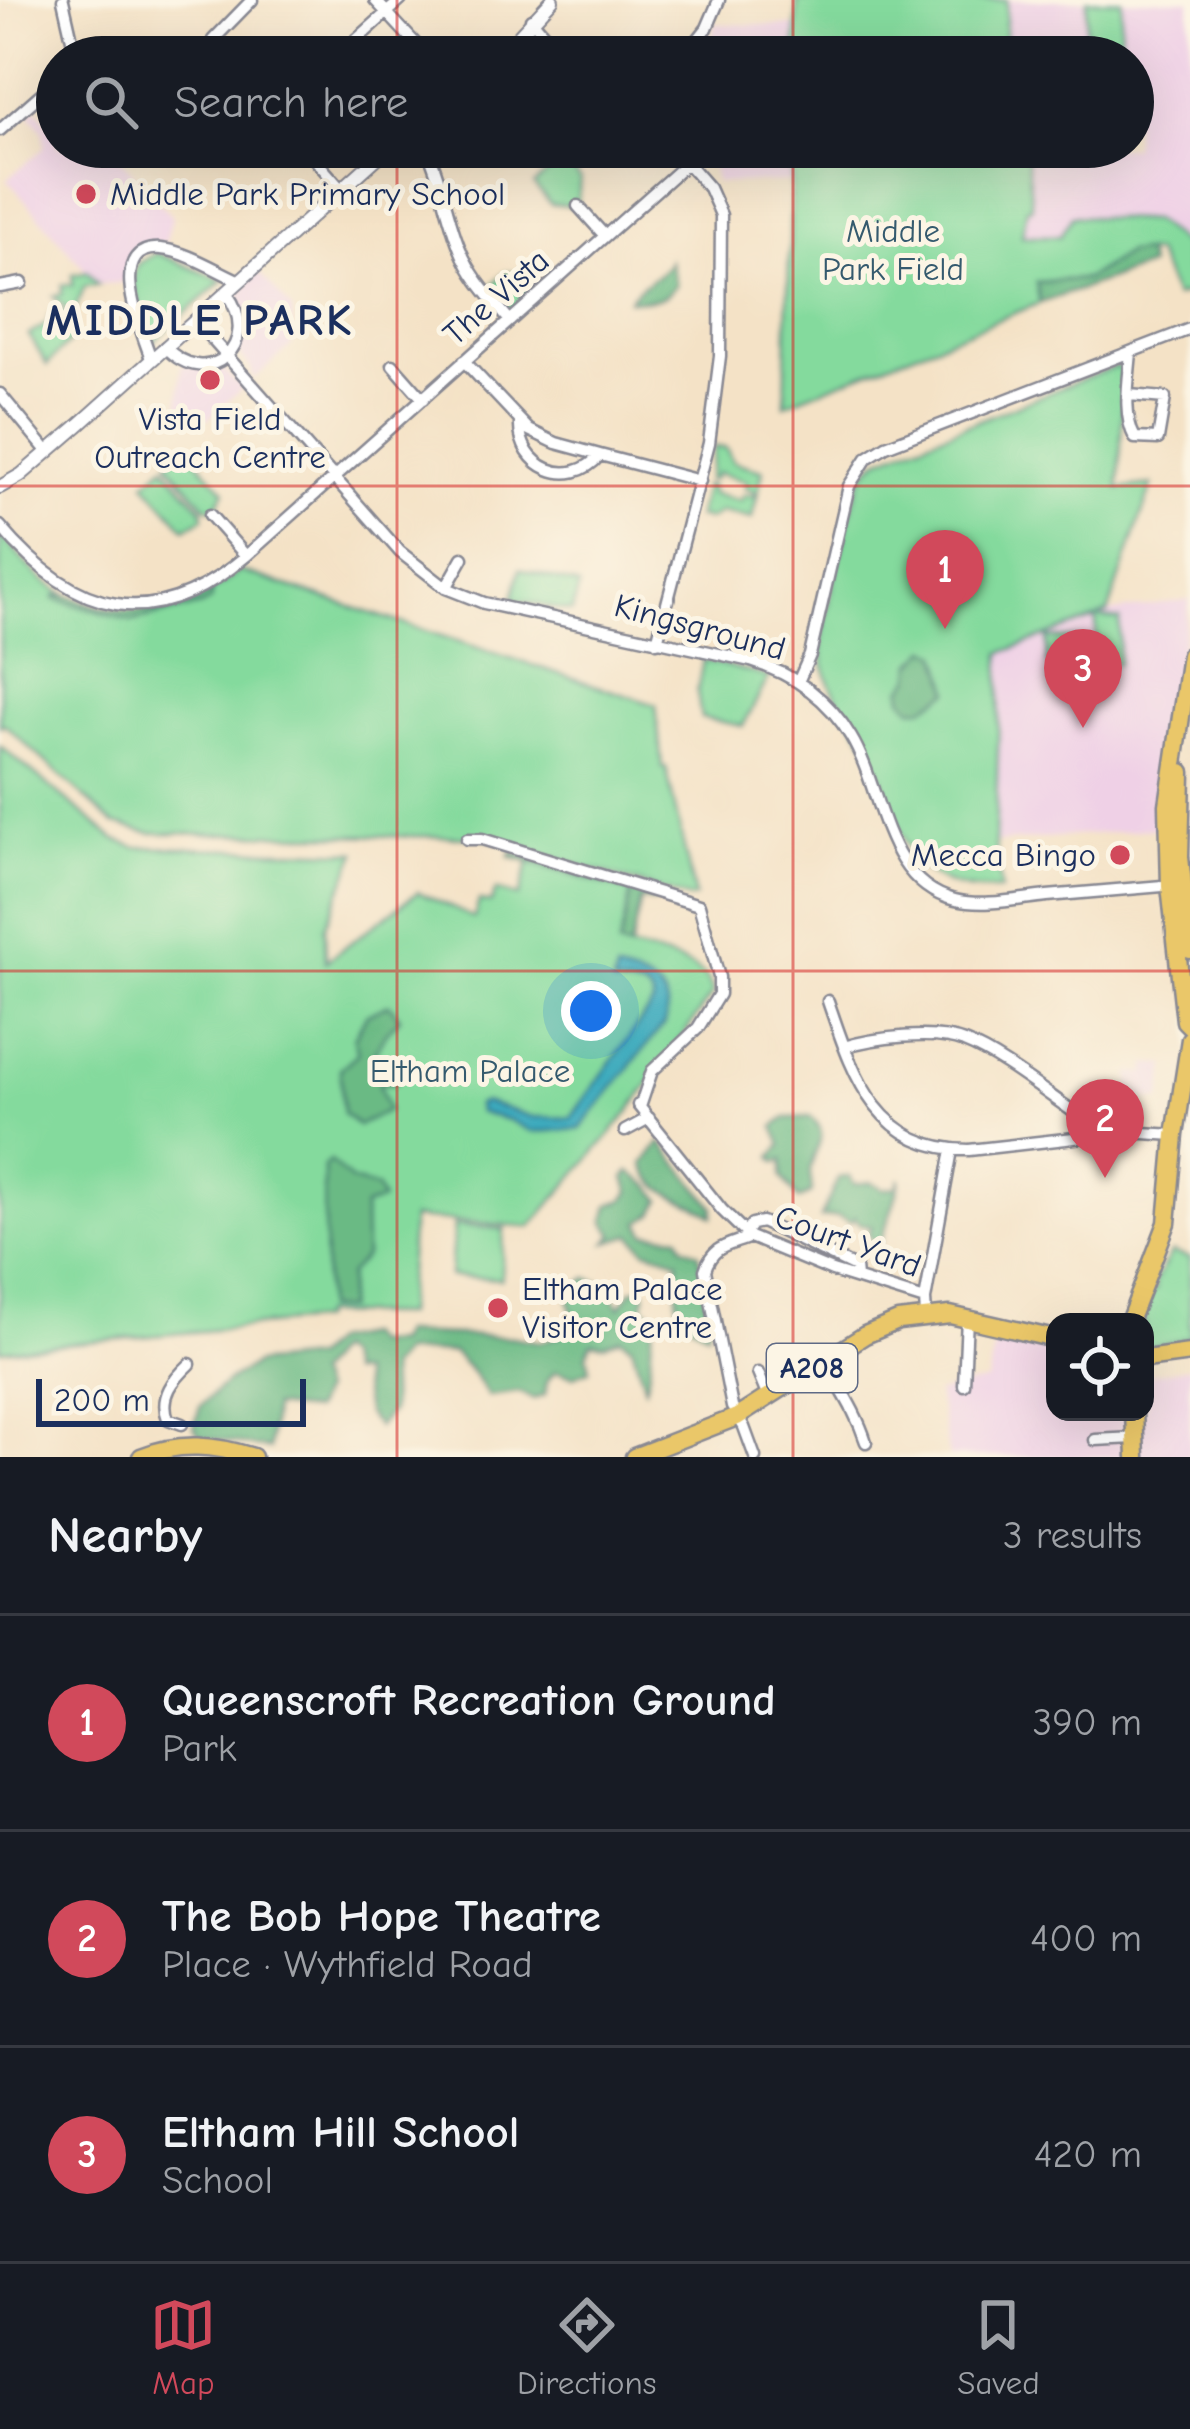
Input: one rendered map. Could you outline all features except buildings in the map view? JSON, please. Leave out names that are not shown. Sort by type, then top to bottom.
[{"type":"main road","points":[[1190,655],[1169,780],[1185,1021],[1190,1026]]},
{"type":"main road","points":[[1190,716],[1180,788],[1176,885],[1190,950]]},
{"type":"main road","points":[[1132,1313],[1167,1223],[1190,1039]]},
{"type":"main road","name":"Court Yard","points":[[923,1310],[1046,1337]]},
{"type":"main road","name":"A208","points":[[634,1457],[736,1417],[865,1335],[923,1310]]},
{"type":"main road","points":[[1154,1358],[1190,1353]]},
{"type":"main road","points":[[142,1457],[183,1445],[218,1447],[253,1457]]},
{"type":"street","points":[[63,0],[71,36]]},
{"type":"street","points":[[217,36],[252,0]]},
{"type":"street","points":[[375,0],[409,36]]},
{"type":"street","points":[[361,36],[401,0]]},
{"type":"street","points":[[517,36],[552,0]]},
{"type":"street","points":[[701,36],[719,0]]},
{"type":"street","points":[[530,20],[545,36]]},
{"type":"street","points":[[0,130],[36,98]]},
{"type":"street","points":[[322,168],[340,189]]},
{"type":"street","points":[[0,488],[47,452],[364,168]]},
{"type":"street","points":[[436,168],[464,260],[510,321]]},
{"type":"street","name":"The Vista","points":[[0,526],[38,568],[65,587],[124,605],[186,595],[208,585],[681,168]]},
{"type":"street","points":[[657,642],[700,481],[719,370],[722,225],[715,198],[691,168]]},
{"type":"street","points":[[578,206],[605,236]]},
{"type":"street","points":[[151,359],[129,285],[131,267],[140,256],[166,250],[240,281]]},
{"type":"street","points":[[0,287],[22,283]]},
{"type":"street","points":[[165,347],[195,366],[226,356],[240,328],[238,313],[226,294]]},
{"type":"street","name":"Kingsground","points":[[195,320],[400,552],[446,588],[484,603],[751,662],[798,682],[830,708],[850,734],[900,859],[935,892],[970,902],[1176,885]]},
{"type":"street","points":[[798,682],[810,656],[849,486],[867,458],[886,446],[1190,328]]},
{"type":"street","points":[[1129,395],[1165,398],[1158,439],[1135,438],[1128,426],[1129,395],[1131,352]]},
{"type":"street","points":[[464,361],[520,423],[543,438],[700,481]]},
{"type":"street","points":[[393,365],[423,399]]},
{"type":"street","points":[[0,394],[47,452]]},
{"type":"street","points":[[520,423],[522,446],[548,470],[572,473],[600,455]]},
{"type":"street","points":[[210,514],[246,556]]},
{"type":"street","points":[[446,588],[463,558]]},
{"type":"street","name":"Court Yard","points":[[467,839],[482,839],[699,905],[719,977],[719,994],[698,1028],[652,1071],[637,1104],[747,1235],[923,1310]]},
{"type":"street","points":[[828,1001],[860,1087],[880,1114],[912,1135],[952,1150],[1138,1132],[1175,1135]]},
{"type":"street","points":[[844,1047],[861,1041],[933,1036],[963,1041],[1090,1123],[1093,1136]]},
{"type":"street","points":[[625,1131],[649,1118]]},
{"type":"street","points":[[923,1310],[952,1150]]},
{"type":"street","points":[[747,1235],[718,1247],[705,1270],[736,1417],[755,1457]]},
{"type":"street","points":[[964,1385],[967,1317]]},
{"type":"street","points":[[824,1360],[854,1406],[866,1442]]},
{"type":"street","points":[[183,1445],[182,1420],[168,1419],[166,1400],[172,1383],[190,1364]]},
{"type":"street","points":[[758,1373],[767,1395]]},
{"type":"street","points":[[1095,1440],[1136,1448]]},
{"type":"shaded area","points":[[1004,0],[1190,0],[1190,266],[1150,251],[1129,253],[1011,284],[1014,168],[1154,168],[1154,36],[1004,36]]},
{"type":"shaded area","points":[[715,24],[796,26],[796,36],[712,36]]},
{"type":"shaded area","name":"Middle Park Primary School","points":[[36,155],[36,168],[129,168],[172,217],[165,244],[149,244],[132,254],[125,282],[98,285],[7,179]]},
{"type":"shaded area","points":[[712,168],[791,168],[791,182],[716,183]]},
{"type":"shaded area","points":[[258,271],[292,310],[292,345],[254,379],[236,350],[243,324],[236,300]]},
{"type":"shaded area","points":[[182,365],[221,366],[245,386],[207,420],[183,417],[179,402]]},
{"type":"shaded area","points":[[1190,599],[1161,772],[1158,828],[995,843],[1001,653],[1108,613]]},
{"type":"shaded area","points":[[1147,1064],[1167,1065],[1161,1100],[1129,1098],[1130,1073],[1146,1074]]},
{"type":"shaded area","points":[[998,1333],[1046,1347],[1046,1421],[1154,1421],[1154,1373],[1190,1367],[1190,1457],[949,1457],[937,1393],[987,1381]]},
{"type":"green space","points":[[797,0],[1007,0],[1005,36],[796,36]]},
{"type":"green space","points":[[1087,0],[1122,0],[1120,36],[1086,36]]},
{"type":"green space","points":[[552,168],[570,168],[580,179],[578,200],[572,206],[551,204],[534,185]]},
{"type":"green space","name":"Middle Park Field","points":[[791,168],[1027,168],[1032,207],[1027,208],[1022,236],[1060,236],[1072,216],[1153,221],[1184,245],[1190,293],[1174,297],[1155,253],[1128,253],[1086,279],[1037,282],[1040,303],[785,404]]},
{"type":"green space","points":[[1145,252],[1149,266],[1040,303],[1036,282],[1086,279],[1128,253]]},
{"type":"green space","points":[[157,253],[223,281],[150,344],[133,281],[138,264]]},
{"type":"green space","points":[[670,260],[676,285],[671,291],[656,299],[629,300],[662,271]]},
{"type":"green space","points":[[87,272],[98,285],[85,286],[73,314],[73,338],[47,365],[29,335],[50,322],[48,317],[56,308],[69,317],[71,313],[53,296],[62,294],[62,285],[73,285],[72,275]]},
{"type":"green space","points":[[506,272],[518,272],[535,291],[511,313],[488,289]]},
{"type":"green space","points":[[1117,366],[1124,372],[1119,489],[1152,485],[1108,613],[1097,617],[1120,620],[1118,664],[1096,663],[1096,618],[1001,653],[995,843],[1001,890],[965,888],[939,879],[906,844],[877,765],[827,677],[823,638],[857,491],[879,459]]},
{"type":"green space","points":[[185,447],[225,491],[215,509],[206,507],[168,463]]},
{"type":"green space","points":[[714,447],[726,448],[733,462],[763,470],[758,493],[745,488],[746,481],[716,473],[708,480]]},
{"type":"green space","points":[[164,466],[203,510],[204,518],[185,528],[145,483]]},
{"type":"green space","points":[[705,485],[710,486],[711,494],[741,501],[743,495],[757,496],[752,519],[721,512],[708,520],[697,517]]},
{"type":"green space","points":[[0,533],[46,582],[93,606],[144,610],[170,606],[195,598],[240,571],[656,705],[662,768],[666,768],[695,897],[484,837],[151,833],[114,824],[4,724],[0,726]]},
{"type":"green space","points":[[520,569],[579,586],[572,612],[513,599]]},
{"type":"green space","points":[[212,591],[210,601],[200,606],[132,621],[55,599],[62,595],[115,610],[143,611]]},
{"type":"green space","points":[[1047,638],[1095,640],[1094,664],[1047,663]]},
{"type":"green space","points":[[928,649],[939,654],[950,691],[923,708],[912,708],[902,689],[912,677],[913,664]]},
{"type":"green space","points":[[703,660],[769,677],[743,726],[701,718],[697,692]]},
{"type":"green space","name":"Eltham Palace","points":[[0,746],[114,839],[135,847],[357,852],[325,927],[326,961],[418,892],[474,918],[479,901],[491,903],[496,890],[519,897],[529,862],[632,892],[619,946],[688,965],[708,981],[713,993],[630,1111],[531,1227],[412,1218],[405,1315],[321,1314],[320,1320],[0,1350]]},
{"type":"green space","points":[[511,852],[657,894],[655,902],[641,899],[630,949],[619,946],[631,892],[510,857]]},
{"type":"green space","points":[[389,1004],[400,1018],[374,1054],[378,1066],[399,1079],[393,1084],[379,1083],[388,1110],[358,1126],[343,1113],[340,1069],[358,1053],[354,1038],[366,1015]]},
{"type":"green space","points":[[811,1117],[821,1137],[810,1172],[812,1192],[799,1200],[782,1177],[783,1160],[776,1162],[772,1157],[782,1145],[774,1127],[786,1118]]},
{"type":"green space","points":[[661,1142],[714,1207],[713,1216],[664,1190],[649,1175],[644,1164]]},
{"type":"green space","points":[[330,1161],[351,1181],[376,1188],[382,1200],[364,1207],[365,1256],[349,1274],[346,1309],[325,1309],[324,1166]]},
{"type":"green space","points":[[630,1172],[651,1186],[661,1200],[654,1214],[640,1222],[646,1233],[679,1236],[683,1246],[699,1253],[707,1332],[679,1316],[678,1260],[646,1250],[632,1235],[607,1242],[614,1234],[605,1222],[609,1205],[624,1200],[630,1192],[625,1178]]},
{"type":"green space","points":[[849,1176],[854,1184],[872,1182],[884,1189],[897,1187],[900,1178],[879,1246],[867,1234],[872,1227],[858,1223],[855,1217],[851,1222],[836,1216],[821,1218],[838,1178]]},
{"type":"green space","points":[[454,1225],[504,1229],[501,1279],[450,1276]]},
{"type":"green space","points":[[1172,1252],[1190,1258],[1190,1337],[1154,1347],[1154,1313],[1144,1313],[1156,1291],[1155,1281]]},
{"type":"green space","points":[[587,1278],[604,1283],[620,1307],[632,1290],[641,1288],[645,1293],[644,1306],[656,1315],[645,1387],[632,1346],[621,1338],[591,1343],[590,1369],[574,1376],[555,1371],[545,1395],[534,1399],[519,1392],[488,1396],[452,1352],[402,1353],[389,1368],[391,1411],[377,1427],[366,1413],[360,1374],[349,1373],[344,1357],[335,1350],[315,1375],[322,1391],[313,1411],[273,1407],[269,1449],[200,1437],[194,1427],[200,1406],[229,1380],[255,1364],[313,1358],[332,1341],[364,1335],[372,1344],[396,1343],[401,1333],[540,1342],[559,1336],[575,1324],[568,1293]]},
{"type":"water","points":[[616,972],[656,987],[667,1012],[664,1024],[580,1129],[533,1132],[478,1112],[477,1105],[484,1102],[533,1117],[571,1118],[653,1004],[645,989],[613,984]]},
{"type":"place","name":"Middle Park Primary School","points":[[86,194]]},
{"type":"place","name":"Vista Field Outreach Centre","points":[[210,380]]},
{"type":"place","name":"Queenscroft Recreation Ground","points":[[945,629]]},
{"type":"place","name":"Eltham Hill School","points":[[1083,728]]},
{"type":"place","name":"Mecca Bingo","points":[[1120,855]]},
{"type":"place","name":"The Bob Hope Theatre","points":[[1105,1178]]},
{"type":"place","name":"Eltham Palace Visitor Centre","points":[[498,1308]]},
{"type":"district","name":"MIDDLE PARK","points":[[200,320]]}]
